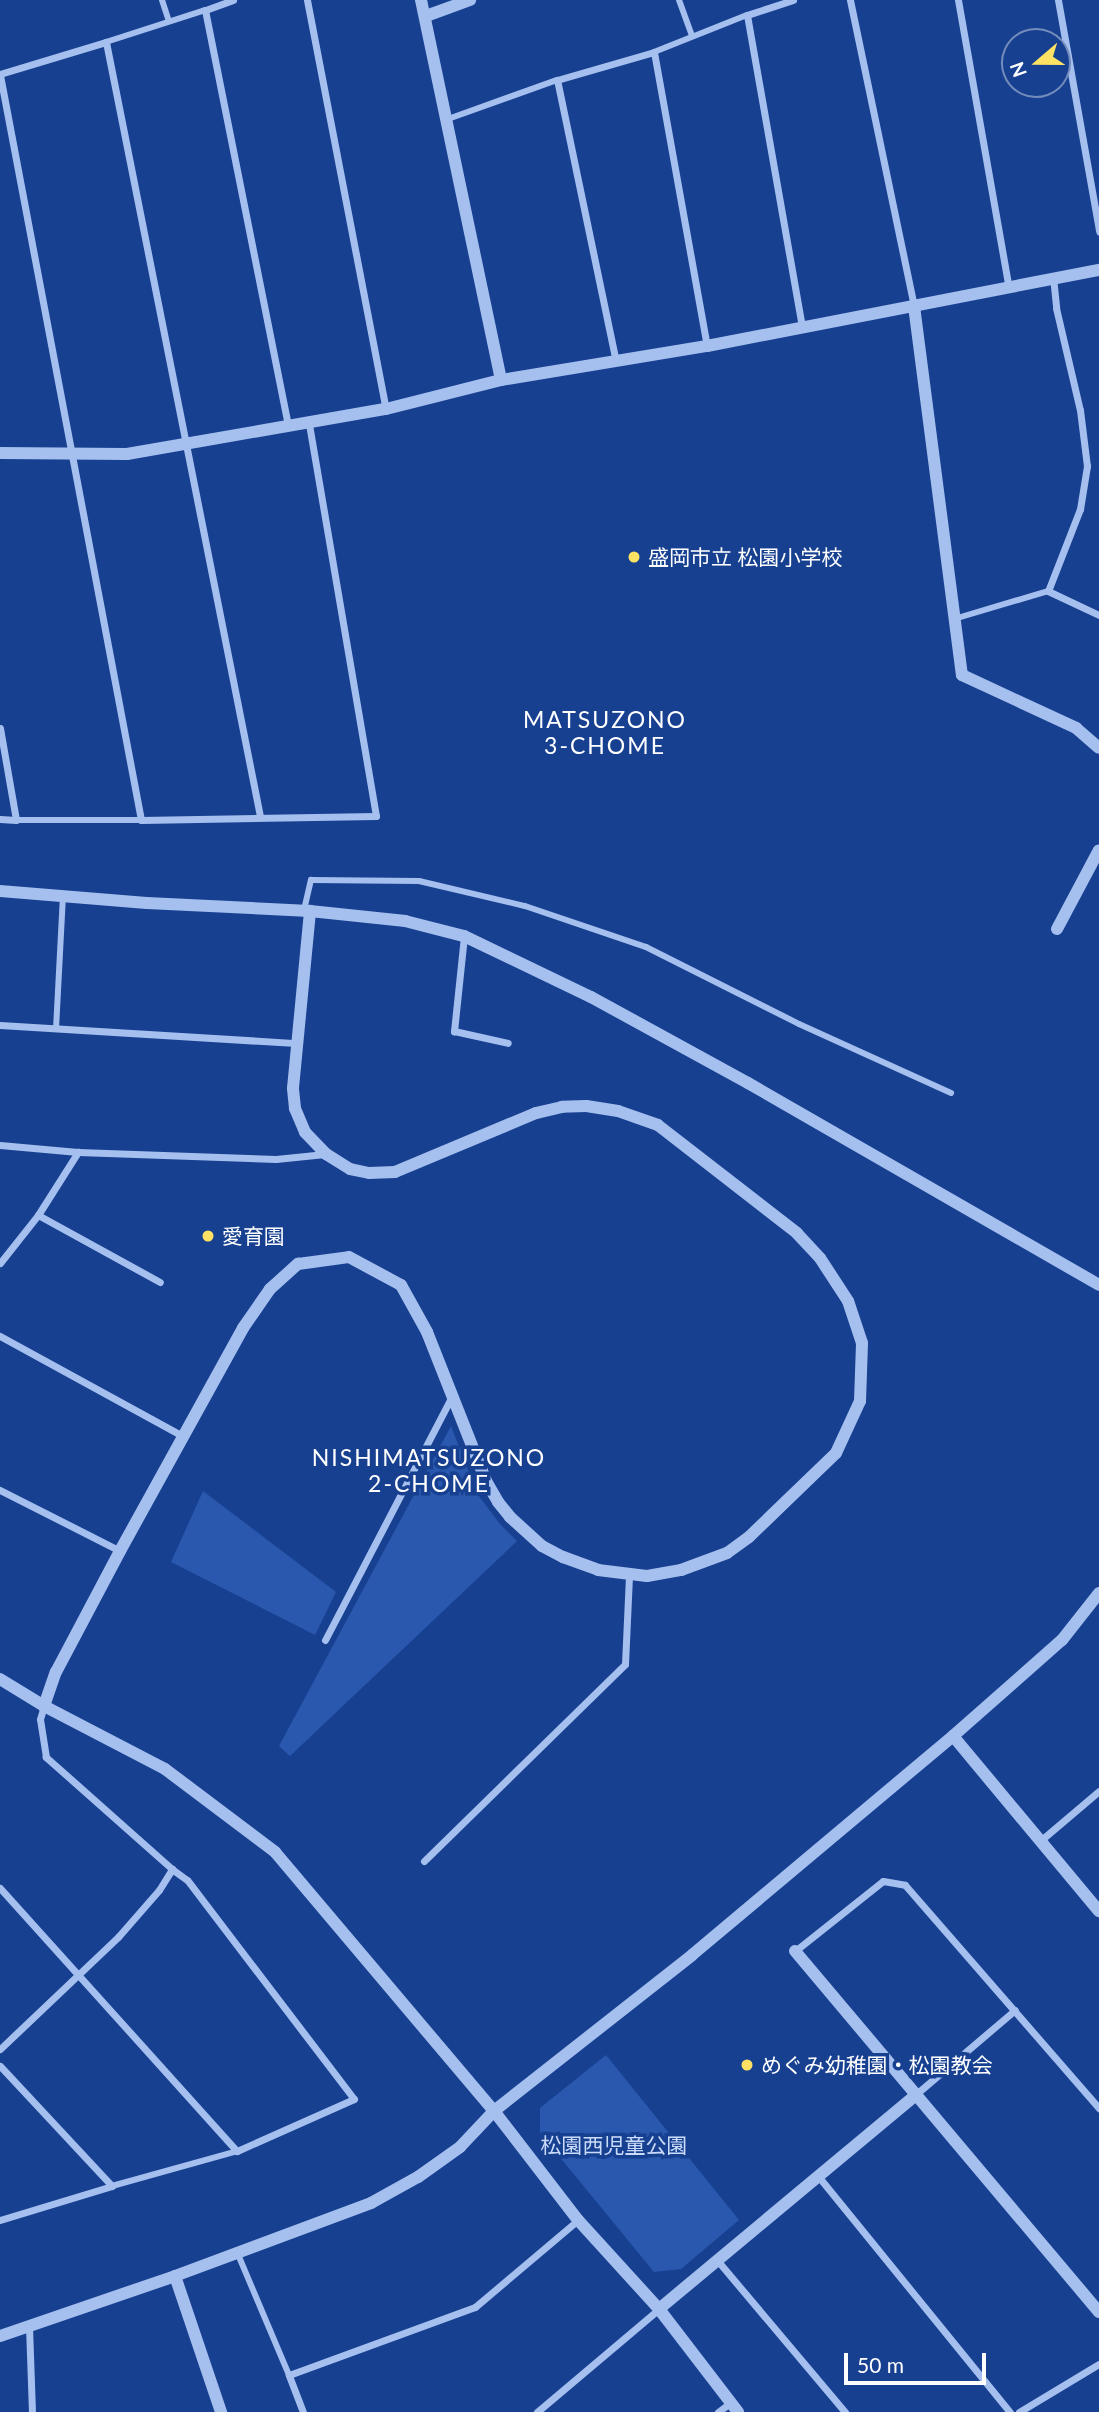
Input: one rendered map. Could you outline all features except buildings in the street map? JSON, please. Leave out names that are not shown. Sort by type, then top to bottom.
[{"type":"street","points":[[162,0],[169,21]]},
{"type":"street","points":[[141,820],[0,75],[233,0]]},
{"type":"street","points":[[307,0],[386,409]]},
{"type":"street","points":[[421,0],[501,380]]},
{"type":"street","points":[[426,16],[470,0]]},
{"type":"street","points":[[679,0],[692,36]]},
{"type":"street","points":[[448,119],[557,80],[654,52],[793,0]]},
{"type":"street","points":[[850,0],[914,306],[962,675],[1076,728],[1099,748]]},
{"type":"street","points":[[958,0],[1009,289]]},
{"type":"street","points":[[1058,0],[1099,231]]},
{"type":"street","points":[[205,9],[288,425]]},
{"type":"street","points":[[747,15],[802,326]]},
{"type":"street","points":[[106,42],[260,816]]},
{"type":"street","points":[[654,52],[707,346]]},
{"type":"street","points":[[557,80],[616,362]]},
{"type":"street","points":[[0,453],[127,453],[386,409],[501,380],[707,346],[1099,270]]},
{"type":"street","points":[[1048,591],[1080,509],[1087,466],[1080,410],[1056,308],[1053,277]]},
{"type":"street","points":[[0,819],[141,820],[376,816],[309,421]]},
{"type":"street","points":[[954,619],[1048,591],[1099,615]]},
{"type":"street","points":[[0,728],[16,820]]},
{"type":"street","points":[[1057,929],[1099,850]]},
{"type":"street","points":[[0,2220],[237,2151],[354,2099],[187,1880],[46,1757],[40,1719],[56,1672],[120,1551],[243,1328],[270,1289],[298,1264],[331,1257],[349,1257],[365,1263],[401,1285],[427,1332],[486,1481],[510,1517],[542,1546],[562,1557],[598,1570],[629,1576],[681,1570],[727,1553],[749,1537],[836,1452],[860,1401],[862,1343],[848,1301],[820,1258],[797,1233],[658,1125],[618,1111],[586,1106],[562,1107],[536,1113],[395,1172],[369,1173],[350,1169],[326,1154],[305,1132],[295,1108],[293,1088],[311,880],[419,881],[526,905],[646,947],[799,1024],[951,1093]]},
{"type":"street","points":[[0,891],[307,911],[405,921],[464,936],[591,997],[714,1064],[1099,1285]]},
{"type":"street","points":[[56,1029],[63,896]]},
{"type":"street","points":[[464,936],[454,1031],[508,1043]]},
{"type":"street","points":[[0,1026],[296,1043]]},
{"type":"street","points":[[0,1145],[78,1152],[276,1159],[326,1154]]},
{"type":"street","points":[[0,1263],[38,1215],[78,1152]]},
{"type":"street","points":[[38,1215],[160,1282]]},
{"type":"street","points":[[0,1336],[183,1436]]},
{"type":"street","points":[[325,1640],[453,1394]]},
{"type":"street","points":[[0,1490],[120,1551]]},
{"type":"street","points":[[424,1861],[625,1664],[629,1576]]},
{"type":"street","points":[[0,2336],[174,2276],[371,2203],[460,2147],[494,2111],[692,1955],[953,1737],[1062,1640],[1099,1593]]},
{"type":"street","points":[[0,1679],[44,1706],[165,1769],[275,1852],[494,2111],[578,2220],[659,2309],[734,2407],[718,2412]]},
{"type":"street","points":[[953,1737],[1099,1911]]},
{"type":"street","points":[[1039,1841],[1097,1797]]},
{"type":"street","points":[[0,2049],[118,1937],[159,1890],[172,1869]]},
{"type":"street","points":[[1099,2108],[905,1885],[883,1881],[795,1951],[1099,2312]]},
{"type":"street","points":[[0,1888],[80,1973],[237,2151]]},
{"type":"street","points":[[537,2412],[1015,2010]]},
{"type":"street","points":[[0,2066],[112,2186]]},
{"type":"street","points":[[818,2176],[1010,2412]]},
{"type":"street","points":[[289,2375],[475,2307],[578,2220]]},
{"type":"street","points":[[237,2252],[303,2412]]},
{"type":"street","points":[[716,2259],[845,2412]]},
{"type":"street","points":[[174,2276],[220,2412]]},
{"type":"street","points":[[29,2326],[32,2412]]},
{"type":"street","points":[[1019,2412],[1099,2364]]},
{"type":"green space","points":[[451,1426],[478,1495],[517,1541],[290,1756],[279,1746]]},
{"type":"green space","points":[[203,1491],[336,1592],[315,1635],[171,1562]]},
{"type":"green space","name":"松園西児童公園","points":[[606,2055],[739,2220],[681,2269],[654,2272],[540,2133],[540,2108]]},
{"type":"place","name":"盛岡市立 松園小学校","points":[[634,557]]},
{"type":"place","name":"愛育園","points":[[208,1236]]},
{"type":"place","name":"めぐみ幼稚園・松園教会","points":[[747,2065]]},
{"type":"district","name":"MATSUZONO 3-CHOME","points":[[605,732]]},
{"type":"district","name":"NISHIMATSUZONO 2-CHOME","points":[[429,1470]]}]
